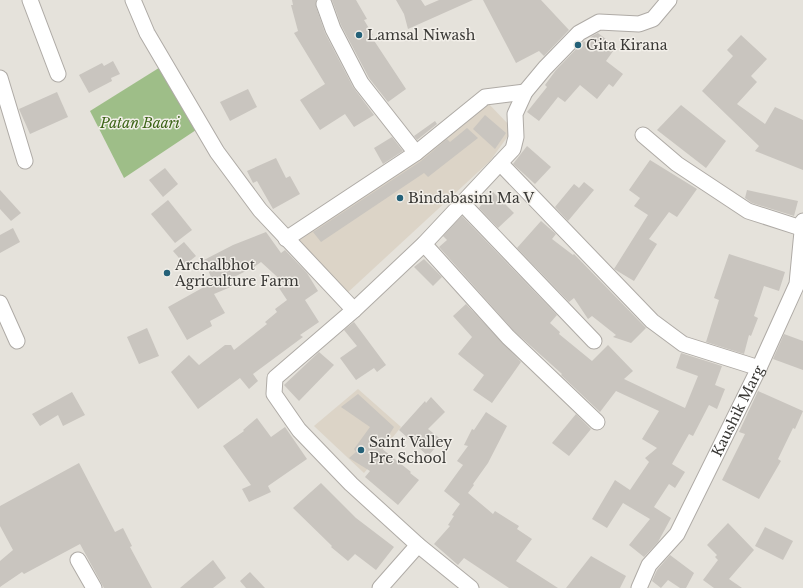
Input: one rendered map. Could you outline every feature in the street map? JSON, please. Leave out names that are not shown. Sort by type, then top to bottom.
[{"type":"street","points":[[30,0],[58,74]]},
{"type":"street","points":[[133,0],[147,32],[216,152],[260,210],[286,240],[354,310]]},
{"type":"street","points":[[471,588],[418,545],[346,479],[299,430],[274,394],[275,378],[354,310],[424,244],[513,149],[516,138],[515,114],[525,92],[545,68],[579,33],[599,22],[640,24],[653,19],[669,0]]},
{"type":"street","points":[[324,4],[333,29],[361,83],[416,153]]},
{"type":"street","points":[[0,78],[25,161]]},
{"type":"street","points":[[286,240],[416,153],[485,97],[525,92]]},
{"type":"street","points":[[643,135],[677,164],[748,211],[802,224]]},
{"type":"street","points":[[500,163],[652,320],[683,344],[759,368]]},
{"type":"street","points":[[462,203],[594,342]]},
{"type":"street","name":"Kaushik Marg","points":[[639,588],[649,565],[677,534],[759,368],[797,284],[802,224]]},
{"type":"street","points":[[424,244],[508,337],[597,422]]},
{"type":"street","points":[[0,304],[17,341]]},
{"type":"street","points":[[380,588],[418,545]]},
{"type":"street","points":[[78,560],[94,588]]},
{"type":"shaded area","name":"Bindabasini Ma V","points":[[486,101],[513,129],[490,161],[345,295],[293,236]]},
{"type":"shaded area","name":"Saint Valley Pre School","points":[[358,389],[401,427],[364,473],[314,426]]},
{"type":"green space","name":"Patan Baari","points":[[162,66],[196,130],[124,178],[90,111]]},
{"type":"building","points":[[292,0],[316,0],[316,7],[325,33],[353,87],[374,115],[354,127],[345,114],[320,130],[300,100],[325,84],[294,33],[298,31],[291,5],[293,5]]},
{"type":"building","points":[[332,0],[356,0],[367,19],[364,20],[373,35],[371,36],[406,89],[388,102],[369,78],[341,25]]},
{"type":"building","points":[[396,0],[421,0],[425,6],[439,0],[473,0],[408,29],[404,14]]},
{"type":"building","points":[[483,0],[541,0],[569,30],[544,56],[539,51],[516,63]]},
{"type":"building","points":[[598,33],[616,47],[606,61],[623,74],[613,87],[609,84],[597,99],[580,85],[565,102],[558,97],[539,121],[527,112],[547,87],[545,85],[556,70],[584,41],[586,43],[592,36]]},
{"type":"building","points":[[741,35],[767,59],[751,76],[757,82],[737,104],[765,124],[775,107],[803,120],[803,170],[755,151],[759,146],[702,91],[733,56],[727,50]]},
{"type":"building","points":[[113,61],[120,74],[111,78],[112,81],[89,93],[79,75],[102,63],[104,66]]},
{"type":"building","points":[[248,89],[257,107],[230,121],[220,102]]},
{"type":"building","points":[[57,92],[68,117],[30,134],[19,109]]},
{"type":"building","points":[[681,105],[726,141],[706,168],[657,130]]},
{"type":"building","points":[[485,115],[506,133],[495,149],[473,129]]},
{"type":"building","points":[[435,121],[437,124],[417,140],[414,136]]},
{"type":"building","points":[[467,128],[478,138],[428,177],[424,173],[321,242],[313,232],[421,161],[447,139],[450,142]]},
{"type":"building","points":[[392,137],[403,151],[383,164],[374,148]]},
{"type":"building","points":[[527,146],[551,167],[535,184],[513,164]]},
{"type":"building","points":[[276,158],[286,178],[290,176],[300,194],[273,209],[257,181],[253,183],[247,171]]},
{"type":"building","points":[[650,160],[697,189],[677,217],[669,212],[649,239],[657,244],[634,281],[614,269],[648,215],[634,206],[640,198],[629,190]]},
{"type":"building","points":[[165,168],[178,184],[163,197],[149,180]]},
{"type":"building","points":[[584,182],[594,190],[568,221],[555,207],[574,184],[579,188]]},
{"type":"building","points":[[0,190],[21,213],[11,221],[0,209]]},
{"type":"building","points":[[747,190],[798,201],[794,216],[752,203],[745,198]]},
{"type":"building","points":[[492,191],[514,213],[498,228],[479,208]]},
{"type":"building","points":[[168,200],[192,230],[175,243],[151,214]]},
{"type":"building","points":[[462,216],[557,315],[550,323],[560,332],[559,334],[592,361],[608,345],[633,371],[624,379],[685,408],[698,376],[676,368],[681,353],[722,366],[715,385],[725,389],[717,409],[709,405],[693,436],[689,434],[672,464],[685,472],[675,488],[669,484],[654,507],[671,518],[658,542],[644,557],[629,545],[650,519],[623,503],[607,528],[592,519],[615,480],[630,490],[649,462],[645,458],[657,448],[642,439],[659,411],[616,391],[600,412],[561,375],[562,374],[514,331],[439,247],[447,240],[443,236]]},
{"type":"building","points":[[541,221],[556,234],[552,239],[573,255],[574,254],[646,328],[631,343],[613,337],[616,335],[592,316],[588,319],[574,298],[569,302],[517,248]]},
{"type":"building","points":[[13,228],[20,242],[0,253],[0,235]]},
{"type":"building","points":[[266,232],[281,253],[285,250],[307,273],[318,291],[305,300],[319,322],[300,335],[303,337],[253,374],[258,381],[249,389],[240,378],[198,409],[171,372],[189,355],[199,365],[225,345],[231,345],[234,350],[267,324],[265,322],[277,312],[275,309],[287,300],[279,288],[285,284],[261,262],[230,279],[233,286],[214,294],[225,313],[210,321],[212,326],[187,340],[168,307],[213,282],[204,260],[233,245]]},
{"type":"building","points":[[184,242],[196,256],[185,265],[173,251]]},
{"type":"building","points":[[729,254],[785,272],[779,291],[764,286],[754,316],[758,318],[751,336],[749,335],[744,354],[706,342],[719,300],[714,298]]},
{"type":"building","points":[[424,259],[442,277],[433,286],[414,267]]},
{"type":"building","points":[[466,304],[521,362],[492,403],[473,390],[484,375],[458,354],[472,337],[453,316]]},
{"type":"building","points":[[354,322],[386,365],[377,372],[374,368],[356,380],[340,358],[357,346],[344,330]]},
{"type":"building","points":[[147,328],[159,356],[139,364],[127,337]]},
{"type":"building","points":[[784,334],[803,341],[803,370],[773,359]]},
{"type":"building","points":[[319,352],[334,365],[299,401],[284,385]]},
{"type":"building","points":[[758,391],[803,411],[795,429],[793,428],[778,459],[781,461],[759,499],[722,480],[745,434],[739,432]]},
{"type":"building","points":[[72,392],[85,415],[63,426],[58,415],[40,426],[32,414]]},
{"type":"building","points":[[358,394],[394,427],[381,448],[419,480],[398,505],[365,477],[370,471],[349,458],[356,452],[354,449],[370,427],[341,407]]},
{"type":"building","points":[[431,397],[445,412],[428,429],[442,440],[428,456],[399,430],[425,401],[426,403]]},
{"type":"building","points":[[486,412],[507,426],[488,463],[468,493],[493,514],[495,511],[519,526],[517,529],[532,539],[516,561],[558,588],[509,588],[464,558],[458,565],[434,544],[450,526],[448,525],[454,516],[452,515],[460,504],[444,491],[463,465],[457,461],[468,446],[464,445],[472,429],[474,430]]},
{"type":"building","points":[[576,414],[591,429],[569,456],[552,443]]},
{"type":"building","points":[[257,418],[271,437],[285,427],[307,459],[268,486],[271,492],[249,502],[242,489],[251,485],[223,446],[244,431],[243,430]]},
{"type":"building","points":[[79,463],[115,532],[123,528],[132,546],[130,547],[152,588],[104,588],[80,544],[24,574],[22,572],[0,587],[0,561],[13,550],[0,526],[0,506]]},
{"type":"building","points":[[321,483],[356,518],[394,547],[376,570],[355,554],[348,561],[331,547],[332,546],[293,508]]},
{"type":"building","points":[[728,523],[754,550],[729,579],[742,588],[714,588],[703,580],[718,560],[715,557],[717,555],[707,545]]},
{"type":"building","points":[[765,527],[793,541],[783,560],[755,546]]},
{"type":"building","points":[[670,555],[694,573],[686,588],[680,588],[668,580],[661,588],[652,581],[657,570]]},
{"type":"building","points":[[591,556],[626,576],[620,588],[566,588]]},
{"type":"building","points":[[213,560],[226,578],[213,588],[180,588]]},
{"type":"building","points":[[250,572],[265,588],[246,588],[240,581]]},
{"type":"place","name":"Lamsal Niwash","points":[[359,35]]},
{"type":"place","name":"Gita Kirana","points":[[578,45]]},
{"type":"place","name":"Bindabasini Ma V","points":[[400,198]]},
{"type":"place","name":"Archalbhot Agriculture Farm","points":[[167,273]]},
{"type":"place","name":"Saint Valley Pre School","points":[[361,450]]}]
